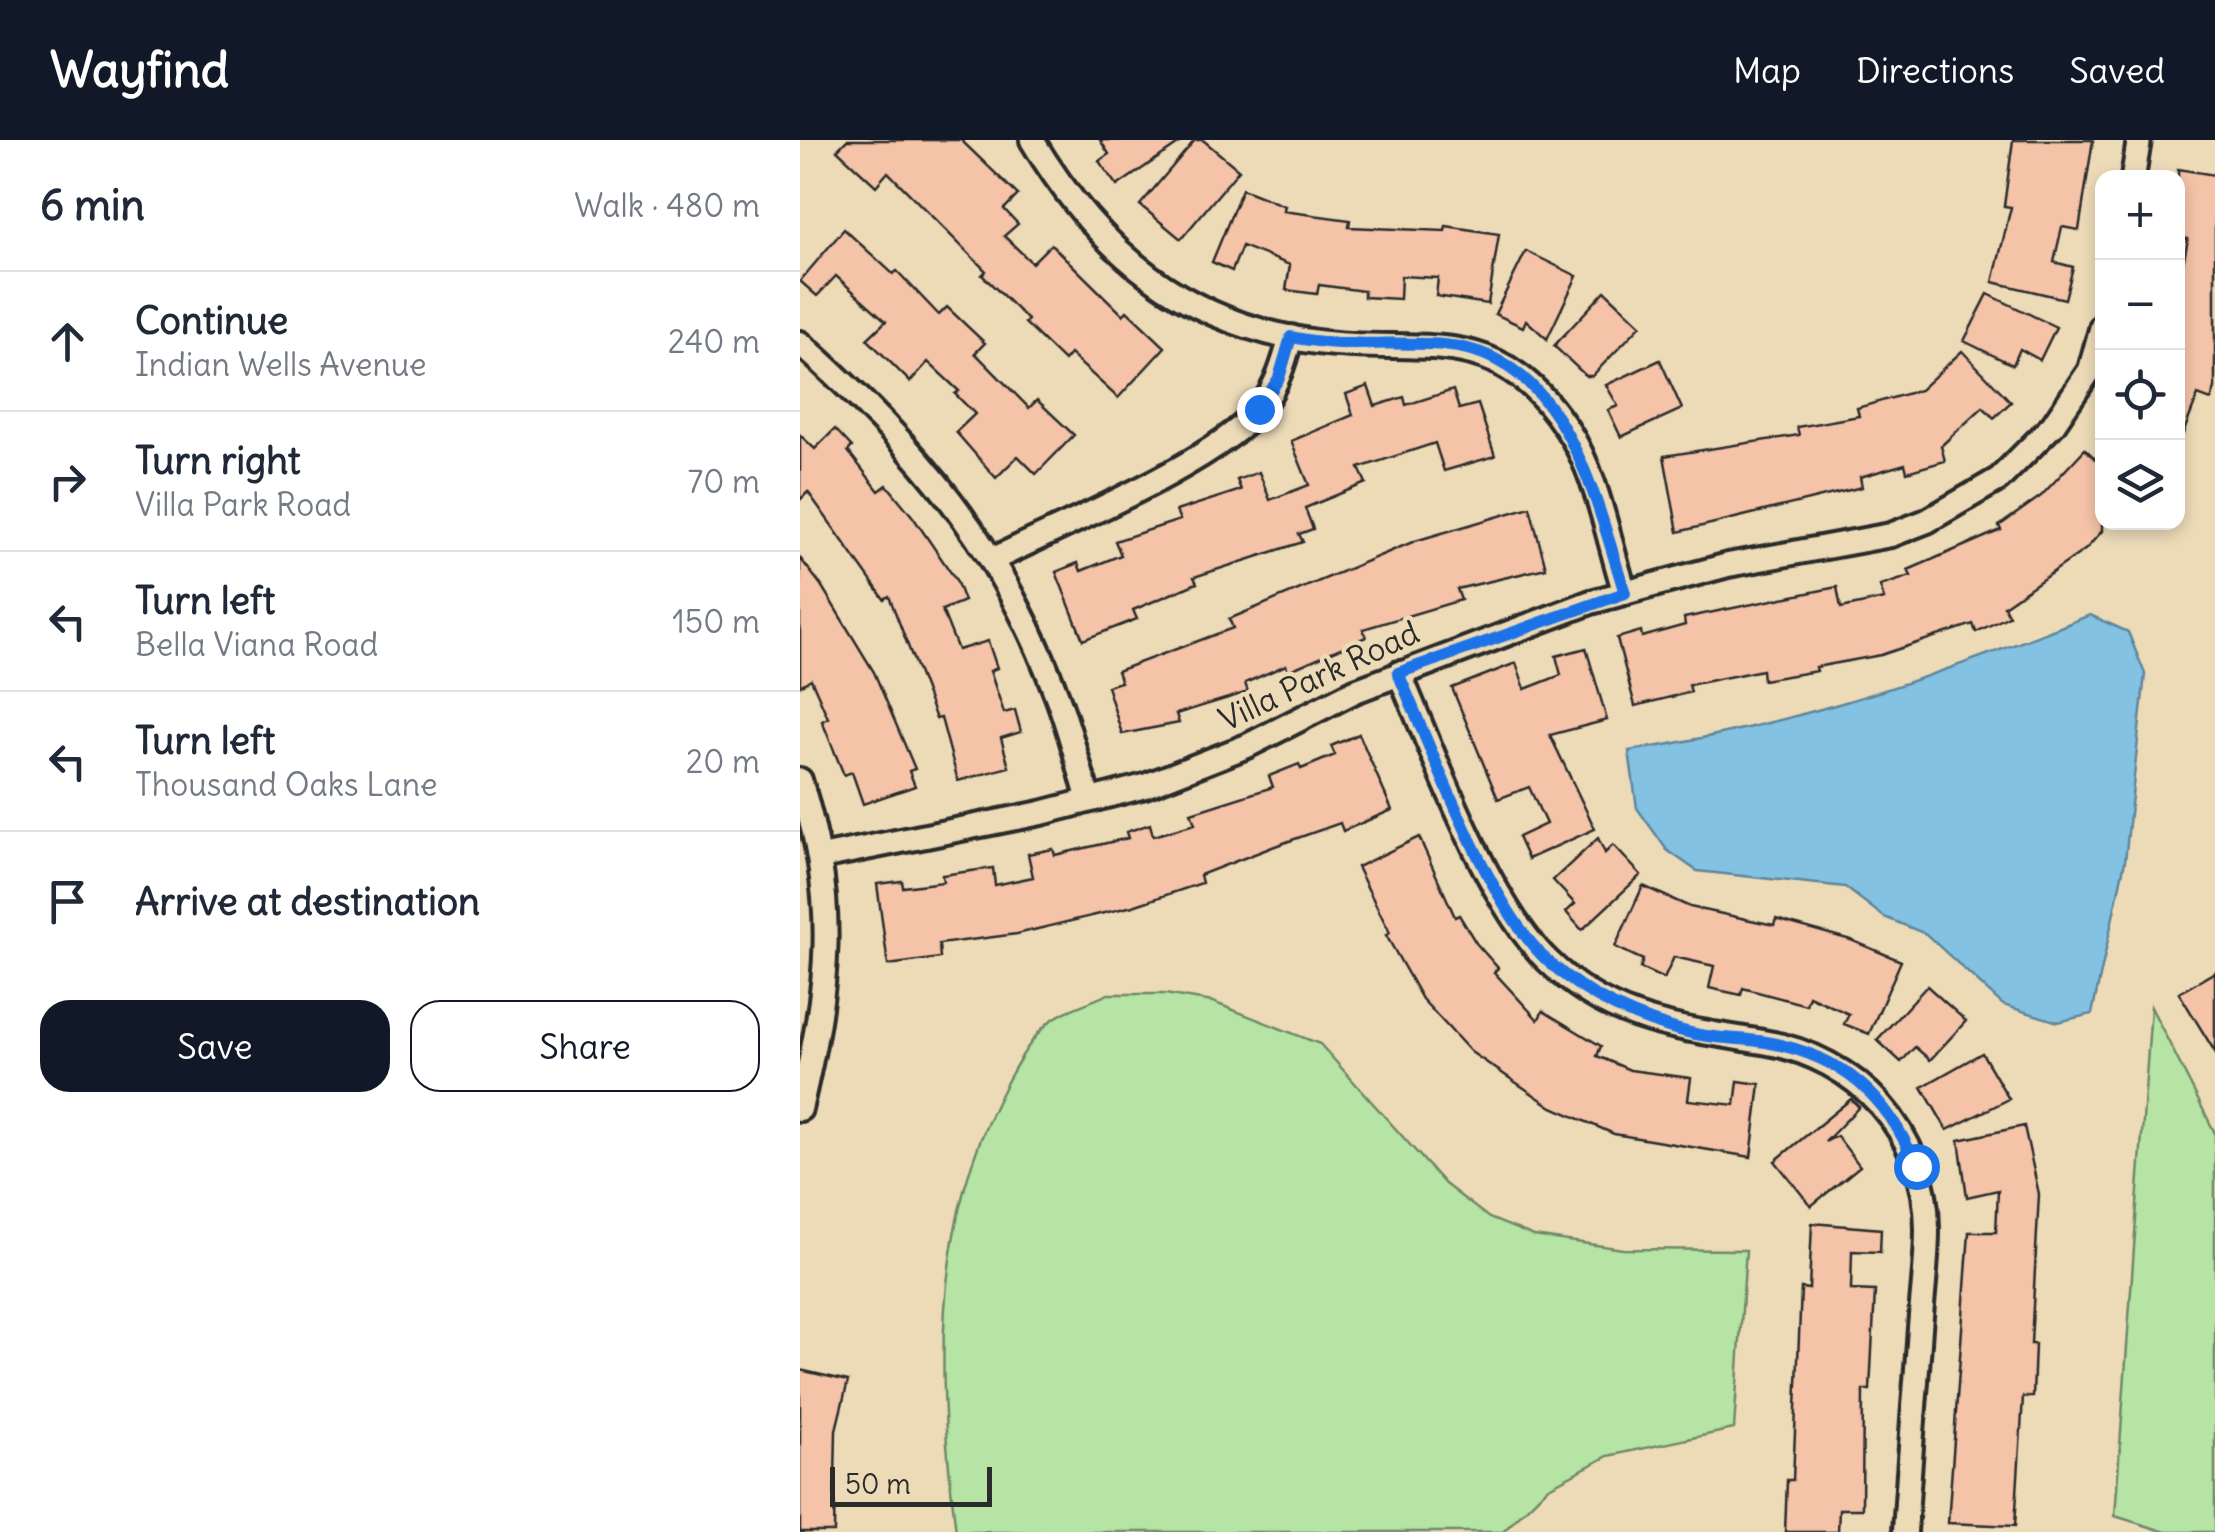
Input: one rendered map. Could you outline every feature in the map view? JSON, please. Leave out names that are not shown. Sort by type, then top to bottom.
[{"type":"street","points":[[1032,140],[1064,194],[1105,241],[1151,282],[1250,327],[1354,346],[1446,345],[1482,354],[1515,374],[1568,429],[1584,463],[1625,593]]},
{"type":"street","points":[[2134,170],[2139,140]]},
{"type":"street","points":[[992,560],[1222,444],[1269,394],[1279,378],[1291,337]]},
{"type":"street","points":[[800,343],[866,402],[923,462],[992,560],[1055,691],[1089,800]]},
{"type":"street","name":"Villa Park Road","points":[[821,857],[1145,786],[1246,746],[1398,673],[1625,593],[1728,564],[1891,535],[1927,521],[1999,479],[2053,424],[2090,370],[2095,350]]},
{"type":"street","points":[[1398,673],[1477,848],[1512,915],[1548,962],[1604,1001],[1648,1021],[1694,1034],[1807,1051],[1876,1095],[1900,1125],[1916,1166],[1927,1226],[1905,1532]]},
{"type":"street","points":[[800,780],[821,857],[828,924],[827,980],[800,1109]]},
{"type":"green space","points":[[1108,994],[1165,994],[1213,1002],[1320,1044],[1445,1184],[1489,1218],[1534,1236],[1623,1249],[1746,1250],[1734,1429],[1608,1456],[1547,1488],[1503,1532],[956,1532],[943,1366],[950,1258],[960,1205],[976,1152],[1025,1050],[1053,1019]]},
{"type":"green space","points":[[2151,1007],[2215,1133],[2215,1532],[2166,1532],[2115,1516]]},
{"type":"water","points":[[2090,615],[2128,632],[2145,674],[2125,861],[2092,1014],[2058,1022],[2003,1005],[1926,934],[1884,917],[1845,887],[1697,871],[1667,850],[1637,808],[1629,751],[1747,728],[1864,696]]},
{"type":"building","points":[[847,140],[961,140],[1018,195],[1004,209],[1018,224],[1004,236],[1032,263],[1051,244],[1123,315],[1127,311],[1165,347],[1118,398],[1070,354],[1064,361],[1025,323],[1028,320],[982,275],[986,271],[888,172],[876,186],[837,150]]},
{"type":"building","points":[[1100,140],[1184,140],[1117,186],[1099,161],[1109,154]]},
{"type":"building","points":[[1195,140],[1203,140],[1239,170],[1181,239],[1140,205]]},
{"type":"building","points":[[2013,140],[2093,140],[2079,230],[2062,227],[2054,262],[2073,267],[2065,299],[1993,282],[2011,207],[2004,206]]},
{"type":"building","points":[[2185,170],[2215,175],[2215,389],[2211,400],[2198,395],[2185,429],[2185,254]]},
{"type":"building","points":[[1242,189],[1285,206],[1283,211],[1350,220],[1349,227],[1445,231],[1446,226],[1499,234],[1488,304],[1436,296],[1438,278],[1401,276],[1400,299],[1364,297],[1364,291],[1319,285],[1317,294],[1286,290],[1290,265],[1242,246],[1232,271],[1212,262]]},
{"type":"building","points":[[844,229],[893,274],[897,271],[939,315],[947,307],[985,343],[975,353],[1029,408],[1037,400],[1074,435],[1036,474],[1018,456],[996,478],[956,432],[975,414],[955,394],[959,391],[928,362],[910,382],[867,339],[886,321],[836,276],[817,296],[800,281]]},
{"type":"building","points":[[1526,251],[1577,276],[1547,339],[1526,320],[1523,327],[1495,314]]},
{"type":"building","points":[[1605,291],[1641,325],[1592,376],[1586,376],[1554,346]]},
{"type":"building","points":[[1988,294],[2056,327],[2040,360],[2020,349],[2013,365],[1964,341]]},
{"type":"building","points":[[1962,351],[2011,402],[1994,418],[1983,407],[1941,446],[1945,461],[1907,472],[1905,464],[1860,477],[1862,487],[1678,532],[1664,456],[1799,435],[1797,427],[1859,416],[1857,408],[1920,390]]},
{"type":"building","points":[[1660,360],[1682,409],[1621,437],[1608,410],[1618,406],[1606,385]]},
{"type":"building","points":[[1368,386],[1375,406],[1404,397],[1406,405],[1453,390],[1459,409],[1478,404],[1495,456],[1444,471],[1435,443],[1359,468],[1366,483],[1305,508],[1313,529],[1299,534],[1303,542],[1194,577],[1197,583],[1133,610],[1137,619],[1083,640],[1056,572],[1078,563],[1081,571],[1121,555],[1115,541],[1180,520],[1176,511],[1241,490],[1237,480],[1259,472],[1270,500],[1309,485],[1291,441],[1353,415],[1346,394]]},
{"type":"building","points":[[835,429],[852,447],[848,451],[879,491],[887,485],[913,517],[956,580],[964,601],[942,610],[958,650],[988,641],[997,668],[990,671],[1004,713],[1015,710],[1021,732],[1001,738],[1009,767],[958,781],[941,718],[936,719],[889,596],[884,599],[808,492],[800,500],[800,435],[815,449]]},
{"type":"building","points":[[2085,449],[2095,458],[2095,530],[2102,531],[2086,549],[2004,606],[2009,616],[1976,632],[1973,624],[1881,655],[1816,667],[1817,671],[1763,680],[1762,670],[1689,685],[1691,692],[1635,706],[1617,638],[1641,631],[1642,637],[1685,625],[1684,618],[1837,587],[1841,608],[1884,599],[1880,586],[1911,576],[1908,570],[2001,530],[1999,526],[2041,496]]},
{"type":"building","points":[[1530,507],[1546,568],[1457,589],[1461,600],[1363,629],[1366,637],[1288,671],[1286,665],[1245,683],[1248,692],[1176,714],[1179,723],[1122,734],[1107,686],[1121,682],[1117,671],[1233,628],[1229,619],[1415,541]]},
{"type":"building","points":[[800,558],[874,672],[915,769],[909,771],[915,786],[863,804],[852,772],[844,775],[822,721],[828,718],[811,679],[800,686]]},
{"type":"building","points":[[1586,648],[1607,720],[1550,735],[1595,829],[1528,859],[1518,837],[1546,824],[1529,787],[1498,799],[1452,688],[1516,663],[1525,689],[1561,675],[1556,656]]},
{"type":"building","points":[[1359,734],[1392,810],[1343,831],[1340,823],[1275,846],[1200,875],[1202,883],[1133,906],[1017,934],[939,944],[940,958],[888,965],[877,884],[902,881],[903,887],[943,882],[942,875],[993,868],[995,885],[1033,877],[1028,854],[1053,849],[1055,855],[1128,838],[1126,832],[1150,824],[1153,836],[1195,824],[1191,813],[1273,787],[1269,776],[1299,764],[1301,769],[1335,755],[1331,746]]},
{"type":"building","points":[[1419,837],[1455,917],[1459,915],[1498,968],[1494,972],[1538,1020],[1543,1011],[1601,1046],[1597,1056],[1630,1070],[1691,1078],[1688,1100],[1735,1105],[1738,1081],[1760,1084],[1751,1157],[1614,1134],[1552,1107],[1471,1052],[1422,999],[1386,935],[1390,933],[1357,867]]},
{"type":"building","points":[[1598,838],[1605,853],[1613,845],[1641,875],[1582,930],[1566,912],[1575,904],[1553,880]]},
{"type":"building","points":[[1643,886],[1690,907],[1774,925],[1776,919],[1851,940],[1901,961],[1869,1034],[1844,1024],[1849,1014],[1809,996],[1806,1005],[1743,988],[1741,995],[1709,988],[1714,966],[1674,957],[1664,979],[1640,968],[1643,960],[1615,947]]},
{"type":"building","points":[[2215,972],[2215,1052],[2179,993]]},
{"type":"building","points":[[1927,986],[1966,1021],[1930,1060],[1915,1047],[1901,1062],[1877,1040]]},
{"type":"building","points":[[1982,1053],[2009,1099],[1947,1130],[1922,1087]]},
{"type":"building","points":[[1851,1099],[1859,1107],[1825,1142],[1837,1136],[1860,1166],[1811,1206],[1775,1161]]},
{"type":"building","points":[[2024,1126],[2039,1194],[2031,1344],[2035,1344],[2033,1397],[2023,1397],[2015,1526],[1948,1523],[1969,1232],[1996,1232],[1998,1190],[1967,1197],[1959,1140]]},
{"type":"building","points":[[1812,1223],[1881,1229],[1880,1252],[1852,1251],[1851,1290],[1875,1291],[1870,1390],[1863,1390],[1862,1509],[1839,1509],[1838,1532],[1785,1532],[1787,1480],[1793,1480],[1801,1288],[1809,1289]]},
{"type":"building","points":[[800,1370],[848,1381],[836,1430],[834,1532],[800,1532]]},
{"type":"route","points":[[1259,409],[1279,378],[1291,337],[1354,346],[1446,345],[1482,354],[1515,374],[1568,429],[1584,463],[1625,593],[1398,673],[1468,831],[1512,915],[1548,962],[1604,1001],[1648,1021],[1694,1034],[1807,1051],[1876,1095],[1900,1125],[1916,1166]]}]
